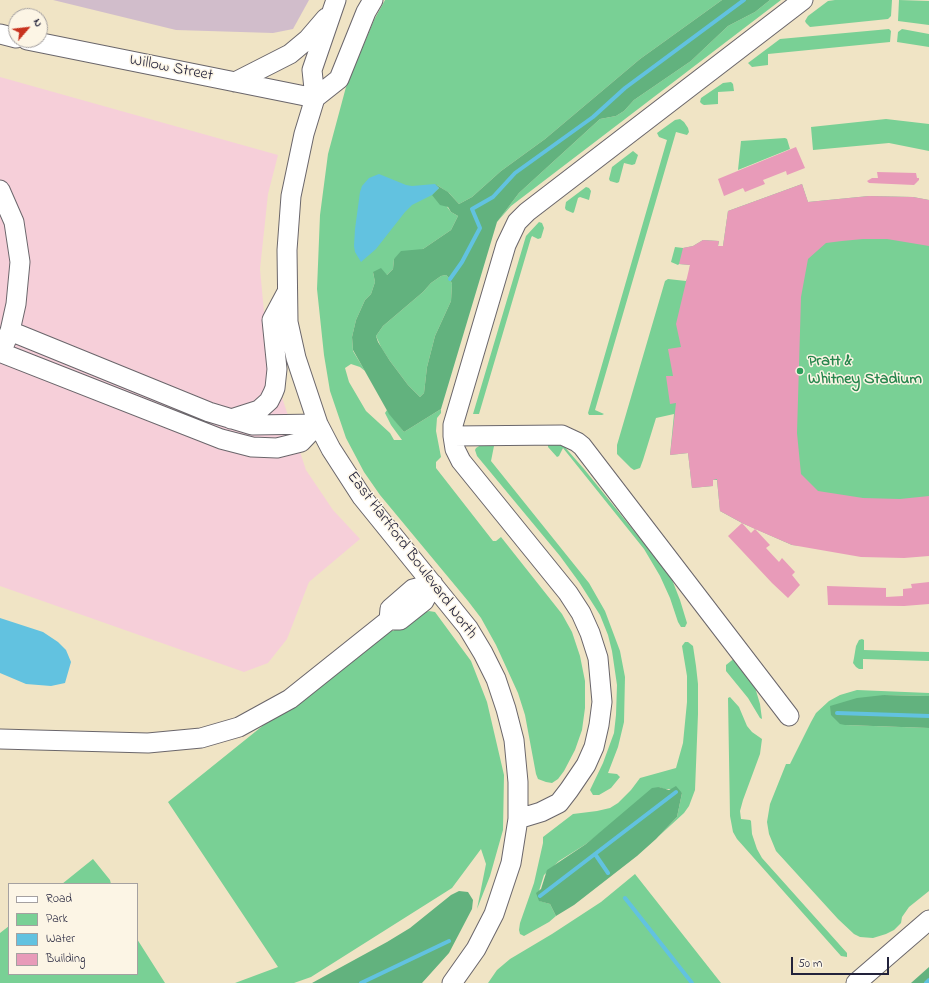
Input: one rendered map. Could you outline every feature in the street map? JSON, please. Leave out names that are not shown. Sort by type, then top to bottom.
[{"type":"street","points":[[315,98],[339,79],[366,12],[373,0]]},
{"type":"street","points":[[518,819],[541,812],[559,803],[569,790],[586,765],[594,747],[602,702],[598,658],[590,633],[581,613],[568,593],[461,461],[455,449],[453,436],[454,425],[506,245],[517,222],[533,207],[803,0]]},
{"type":"street","points":[[315,98],[312,70],[334,6]]},
{"type":"street","points":[[235,82],[290,54],[308,39],[334,6]]},
{"type":"street","name":"Willow Street","points":[[48,44],[315,98]]},
{"type":"street","name":"East Hartford Boulevard North","points":[[315,98],[304,134],[291,196],[287,250],[288,322],[296,358],[318,424],[331,449],[362,497],[468,628],[484,653],[496,679],[514,740],[518,782],[518,819],[511,863],[494,914],[476,949],[452,983]]},
{"type":"street","points":[[0,190],[14,222],[20,262],[16,304],[10,331],[1,354],[221,439],[252,447],[278,448],[301,442],[318,424]]},
{"type":"street","points":[[231,418],[259,410],[269,401],[273,393],[277,369],[272,320],[287,291]]},
{"type":"street","points":[[10,331],[209,412],[252,425],[318,424]]},
{"type":"street","points":[[453,436],[562,435],[577,442],[587,451],[789,716]]},
{"type":"street","points":[[0,739],[148,743],[201,738],[228,731],[251,721],[290,700],[389,620],[400,620],[424,601],[433,584]]},
{"type":"street","points":[[856,983],[929,920]]},
{"type":"shaded area","points":[[53,0],[309,0],[293,29],[273,33],[176,30]]},
{"type":"shaded area","points":[[0,77],[278,155],[268,194],[260,269],[268,355],[306,470],[333,510],[360,539],[309,582],[287,639],[268,663],[244,672],[0,586]]},
{"type":"green space","points":[[385,0],[722,0],[640,59],[545,139],[501,171],[472,197],[459,204],[449,193],[437,185],[439,188],[436,192],[451,212],[458,216],[451,230],[423,249],[394,259],[393,269],[387,275],[373,272],[375,282],[371,294],[365,300],[356,320],[352,337],[353,351],[365,371],[360,367],[351,364],[345,368],[349,382],[366,411],[390,433],[394,440],[402,440],[391,425],[385,413],[387,410],[404,432],[441,409],[441,413],[437,418],[436,431],[441,457],[436,462],[436,468],[493,541],[496,541],[501,537],[562,614],[572,632],[580,656],[585,681],[585,708],[582,730],[575,750],[564,771],[558,779],[552,783],[538,779],[525,715],[518,693],[496,645],[481,618],[380,495],[364,472],[346,438],[330,391],[324,355],[317,289],[320,215],[328,154],[346,87],[374,20]]},
{"type":"green space","points":[[722,0],[770,0],[755,12],[728,26],[691,61],[634,100],[624,111],[616,116],[600,119],[519,193],[497,222],[441,409],[404,432],[389,414],[353,350],[352,337],[356,320],[365,300],[371,294],[375,282],[373,272],[381,268],[387,275],[393,269],[394,259],[401,251],[423,249],[451,230],[458,216],[451,212],[448,207],[440,205],[432,195],[439,188],[435,184],[448,192],[459,204],[472,197],[501,171],[545,139],[640,59]],"holes":[[[446,275],[452,284],[451,301],[435,336],[427,367],[424,393],[420,397],[408,385],[390,361],[376,336],[383,326],[423,292],[431,283],[441,276]]]},
{"type":"green space","points":[[770,0],[781,0],[511,206],[497,222],[519,193],[600,119],[616,116],[624,111],[634,100],[691,61],[728,26],[755,12]]},
{"type":"green space","points":[[892,0],[891,16],[888,19],[810,27],[806,23],[805,21],[808,16],[828,1]]},
{"type":"green space","points":[[899,0],[929,1],[929,25],[898,21]]},
{"type":"green space","points":[[889,29],[891,31],[890,42],[768,54],[768,65],[752,67],[748,63],[780,39]]},
{"type":"green space","points":[[902,29],[929,34],[929,47],[897,42],[898,32]]},
{"type":"green space","points":[[731,82],[733,84],[734,91],[718,92],[718,104],[704,105],[700,102],[701,98],[723,83]]},
{"type":"green space","points":[[680,119],[684,122],[689,132],[687,135],[676,132],[595,410],[604,414],[589,415],[588,413],[667,140],[659,137],[657,133],[675,120]]},
{"type":"green space","points":[[886,119],[929,124],[929,151],[889,143],[813,150],[811,127]]},
{"type":"green space","points":[[787,139],[790,149],[738,170],[741,141]]},
{"type":"green space","points":[[633,151],[638,155],[635,164],[632,165],[624,163],[619,182],[617,183],[610,181],[609,179],[612,167]]},
{"type":"green space","name":"Pratt & Whitney Stadium","points":[[802,184],[808,202],[869,196],[913,197],[929,200],[929,556],[792,545],[742,523],[720,511],[717,480],[713,480],[713,486],[692,488],[688,453],[670,455],[674,414],[656,418],[640,468],[634,470],[617,454],[617,445],[665,281],[668,279],[686,281],[689,275],[690,265],[678,265],[671,262],[675,247],[683,248],[693,246],[703,240],[719,241],[718,246],[723,246],[728,211]]},
{"type":"green space","points":[[586,187],[591,191],[589,200],[580,197],[578,198],[573,213],[566,210],[566,202]]},
{"type":"green space","points":[[539,222],[542,223],[544,228],[541,238],[538,239],[532,236],[531,238],[479,414],[473,414],[526,236]]},
{"type":"green space","points":[[446,275],[452,284],[451,301],[435,336],[427,367],[424,393],[420,397],[408,385],[390,361],[376,336],[383,326],[423,292],[431,283],[441,276]]},
{"type":"green space","points":[[484,443],[490,443],[494,446],[491,461],[589,583],[605,611],[620,651],[625,677],[624,722],[618,747],[608,773],[617,774],[620,777],[611,788],[599,795],[593,795],[590,790],[603,763],[614,733],[616,715],[617,685],[608,635],[600,615],[560,556],[477,456],[475,450],[476,448]]},
{"type":"green space","points":[[560,443],[584,469],[671,577],[687,623],[685,627],[681,627],[678,622],[670,598],[660,576],[644,549],[563,448],[557,457],[548,447],[548,444]]},
{"type":"green space","points":[[429,611],[435,612],[471,661],[487,702],[504,775],[503,830],[490,876],[477,909],[486,864],[481,849],[452,888],[311,977],[294,983],[235,983],[278,967],[168,802],[383,629],[393,631],[418,615]]},
{"type":"green space","points":[[859,640],[864,640],[864,650],[929,652],[929,661],[863,659],[863,669],[859,669],[853,663],[856,646]]},
{"type":"green space","points":[[685,642],[688,642],[693,646],[698,684],[695,790],[689,806],[684,813],[659,836],[677,817],[682,793],[672,789],[664,789],[659,787],[586,844],[559,861],[544,875],[539,891],[540,901],[550,904],[556,916],[549,922],[524,936],[520,934],[520,923],[534,883],[543,837],[573,814],[610,808],[618,803],[631,790],[640,778],[676,768],[683,743],[687,702],[687,676],[682,646]]},
{"type":"green space","points":[[736,657],[754,684],[760,704],[762,719],[748,698],[726,671],[726,665]]},
{"type":"green space","points":[[857,690],[929,693],[929,696],[884,695],[845,725],[929,728],[929,891],[909,907],[902,917],[901,923],[894,930],[873,938],[860,937],[854,934],[838,919],[776,851],[769,834],[767,822],[770,804],[786,764],[790,764],[816,713],[829,701],[840,695]]},
{"type":"green space","points":[[884,695],[929,696],[929,728],[845,725],[840,724],[831,715],[830,706],[857,698]]},
{"type":"green space","points":[[730,697],[739,707],[747,726],[752,732],[762,739],[760,754],[740,811],[741,819],[751,821],[752,834],[762,858],[847,953],[847,957],[841,956],[737,839],[733,832],[730,816],[728,698]]},
{"type":"green space","points":[[676,786],[682,793],[677,817],[637,856],[574,905],[556,916],[550,904],[539,901],[536,893],[541,889],[547,870],[586,844],[652,788],[659,787],[669,790]]},
{"type":"green space","points":[[93,859],[111,883],[63,883]]},
{"type":"green space","points":[[635,874],[721,983],[488,983],[497,970],[510,959],[601,902]]},
{"type":"green space","points":[[459,891],[468,892],[473,900],[472,909],[449,953],[422,983],[312,983],[410,928],[451,895]]},
{"type":"green space","points":[[8,927],[8,975],[138,975],[138,941],[165,983],[0,983],[0,933]]},
{"type":"green space","points":[[929,967],[929,983],[911,983]]},
{"type":"water","points":[[379,174],[406,185],[412,186],[435,184],[439,188],[432,195],[412,205],[376,249],[361,262],[355,252],[354,246],[360,192],[362,186],[369,178]]},
{"type":"water","points":[[0,618],[43,632],[58,642],[66,650],[71,662],[65,683],[51,686],[26,684],[0,673]]},
{"type":"building","points":[[796,147],[805,168],[787,175],[786,171],[763,180],[765,184],[745,192],[743,188],[724,196],[718,179]]},
{"type":"building","points":[[877,172],[916,173],[919,180],[914,185],[869,183],[867,181],[872,178],[878,178]]},
{"type":"building","name":"Pratt & Whitney Stadium","points":[[802,184],[808,202],[869,196],[913,197],[929,200],[929,246],[887,239],[842,241],[826,243],[808,259],[801,297],[797,433],[801,474],[818,491],[863,498],[900,499],[929,496],[929,556],[904,558],[861,557],[792,545],[742,523],[720,511],[717,479],[713,480],[713,486],[692,488],[688,453],[670,455],[676,403],[670,404],[666,376],[673,376],[668,349],[681,347],[676,324],[690,265],[679,264],[683,248],[693,246],[703,240],[719,241],[718,246],[723,246],[728,211]]},
{"type":"building","points":[[742,523],[751,533],[755,529],[770,545],[766,548],[779,562],[782,558],[795,572],[792,575],[800,585],[788,598],[728,536]]},
{"type":"building","points":[[929,582],[929,604],[904,606],[828,605],[827,586],[886,588],[886,597],[903,596],[903,589],[912,588],[911,584]]},
{"type":"waterway","points":[[450,279],[462,262],[480,228],[472,209],[493,197],[515,173],[593,117],[625,88],[744,0]]},
{"type":"waterway","points":[[837,713],[929,716]]},
{"type":"waterway","points":[[540,896],[676,792]]},
{"type":"waterway","points":[[595,854],[608,873]]},
{"type":"waterway","points":[[625,898],[692,983]]},
{"type":"waterway","points":[[361,983],[449,941]]},
{"type":"waterway","points":[[926,983],[929,980]]},
{"type":"place","name":"Pratt & Whitney Stadium","points":[[800,371]]}]
